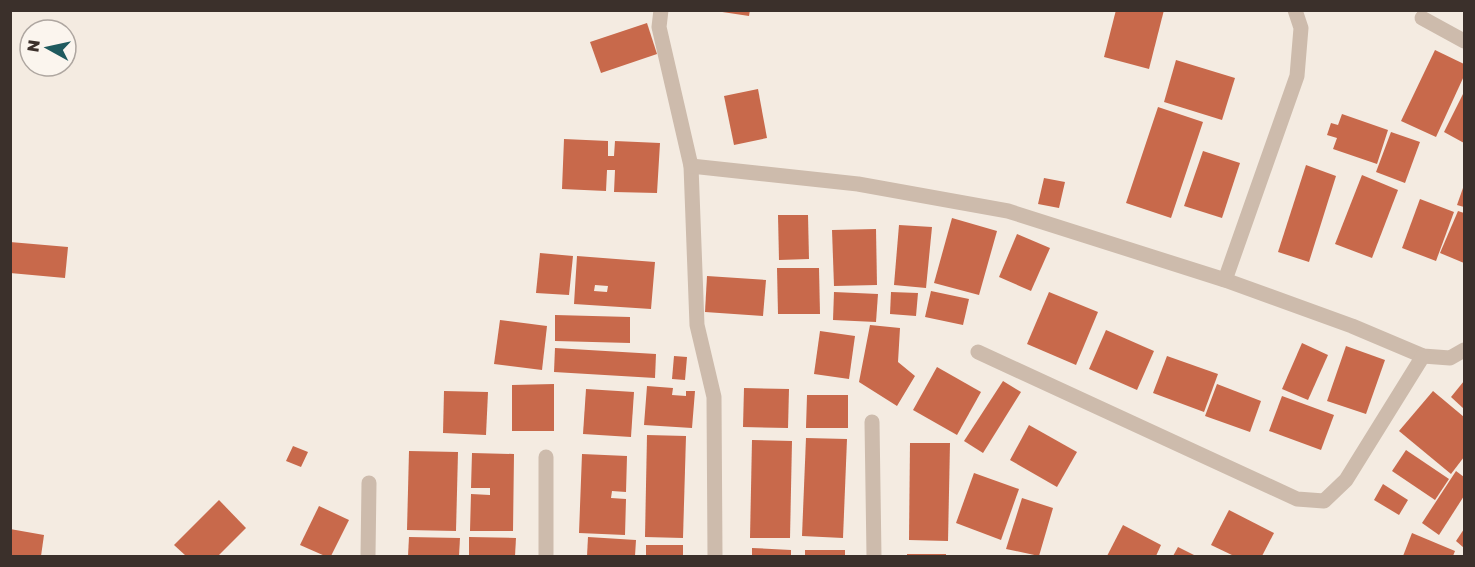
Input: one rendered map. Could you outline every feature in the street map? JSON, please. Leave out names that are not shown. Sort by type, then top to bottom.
[{"type":"street","points":[[661,10],[659,27],[691,166],[697,325],[714,397],[716,556]]},
{"type":"street","points":[[1225,280],[1297,76],[1301,28],[1295,10]]},
{"type":"street","points":[[1422,18],[1464,41]]},
{"type":"street","points":[[691,166],[858,184],[1008,211],[1225,280],[1352,326],[1423,356],[1450,358],[1464,350]]},
{"type":"street","points":[[978,352],[1297,499],[1324,501],[1346,480],[1423,356]]},
{"type":"street","points":[[872,422],[874,556]]},
{"type":"street","points":[[546,457],[546,556]]},
{"type":"street","points":[[368,556],[369,483]]},
{"type":"building","points":[[709,10],[750,10],[749,16]]},
{"type":"building","points":[[1116,10],[1164,10],[1149,69],[1104,57]]},
{"type":"building","points":[[647,23],[657,54],[601,73],[590,42]]},
{"type":"building","points":[[1435,50],[1464,64],[1464,76],[1436,137],[1401,121]]},
{"type":"building","points":[[1176,60],[1235,78],[1222,120],[1164,102]]},
{"type":"building","points":[[758,89],[767,138],[734,145],[724,96]]},
{"type":"building","points":[[1464,92],[1464,143],[1444,132]]},
{"type":"building","points":[[1158,107],[1203,122],[1171,218],[1126,203]]},
{"type":"building","points":[[1342,114],[1388,130],[1377,164],[1333,149],[1337,138],[1327,135],[1331,123],[1338,125]]},
{"type":"building","points":[[1391,132],[1420,142],[1405,183],[1376,172]]},
{"type":"building","points":[[564,139],[608,141],[608,156],[614,156],[615,141],[660,143],[657,193],[614,192],[615,170],[607,170],[606,191],[562,189]]},
{"type":"building","points":[[1203,151],[1240,163],[1222,218],[1184,206]]},
{"type":"building","points":[[1306,165],[1336,176],[1309,262],[1278,252]]},
{"type":"building","points":[[1362,175],[1398,190],[1372,258],[1335,244]]},
{"type":"building","points":[[1044,178],[1065,182],[1059,208],[1038,204]]},
{"type":"building","points":[[1464,185],[1464,207],[1457,205]]},
{"type":"building","points":[[1420,199],[1454,212],[1436,261],[1402,248]]},
{"type":"building","points":[[1458,211],[1464,213],[1464,263],[1440,253]]},
{"type":"building","points":[[778,215],[808,215],[809,259],[779,260]]},
{"type":"building","points":[[952,218],[997,231],[979,295],[934,283]]},
{"type":"building","points":[[899,225],[932,227],[926,288],[894,285]]},
{"type":"building","points":[[876,229],[877,285],[834,286],[832,230]]},
{"type":"building","points":[[1017,234],[1050,248],[1031,291],[999,277]]},
{"type":"building","points":[[10,242],[68,247],[65,278],[10,273]]},
{"type":"building","points":[[540,253],[573,256],[569,295],[536,293]]},
{"type":"building","points":[[577,256],[655,262],[651,309],[574,304]],"holes":[[[595,285],[608,286],[607,292],[594,291]]]},
{"type":"building","points":[[777,268],[819,268],[820,314],[778,314]]},
{"type":"building","points":[[707,276],[766,280],[763,316],[705,312]]},
{"type":"building","points":[[931,291],[969,299],[963,325],[925,317]]},
{"type":"building","points":[[834,292],[878,294],[876,322],[833,320]]},
{"type":"building","points":[[891,292],[918,293],[916,316],[890,314]]},
{"type":"building","points":[[1049,292],[1098,312],[1076,365],[1027,344]]},
{"type":"building","points":[[555,315],[630,317],[630,343],[555,341]]},
{"type":"building","points":[[500,320],[547,326],[542,370],[494,364]]},
{"type":"building","points":[[870,325],[900,328],[898,362],[915,376],[897,406],[859,382]]},
{"type":"building","points":[[1106,330],[1154,351],[1137,390],[1089,369]]},
{"type":"building","points":[[820,331],[855,336],[849,379],[814,374]]},
{"type":"building","points":[[1302,343],[1328,355],[1308,400],[1282,389]]},
{"type":"building","points":[[1346,346],[1385,360],[1366,414],[1327,401]]},
{"type":"building","points":[[555,348],[656,354],[655,378],[554,372]]},
{"type":"building","points":[[674,356],[687,357],[685,380],[672,379]]},
{"type":"building","points":[[1167,356],[1218,374],[1204,412],[1153,393]]},
{"type":"building","points":[[937,367],[981,392],[957,435],[913,410]]},
{"type":"building","points":[[1003,381],[1021,392],[983,453],[964,441]]},
{"type":"building","points":[[1464,381],[1464,409],[1451,397]]},
{"type":"building","points":[[554,384],[554,431],[512,431],[512,385]]},
{"type":"building","points":[[1217,384],[1261,401],[1250,432],[1205,416]]},
{"type":"building","points":[[647,386],[673,388],[672,395],[686,396],[686,391],[695,391],[692,428],[644,425]]},
{"type":"building","points":[[744,388],[789,389],[788,428],[743,427]]},
{"type":"building","points":[[586,389],[634,392],[631,437],[583,434]]},
{"type":"building","points":[[444,391],[488,392],[486,435],[443,433]]},
{"type":"building","points":[[1433,391],[1464,417],[1464,457],[1451,474],[1399,431]]},
{"type":"building","points":[[807,395],[848,395],[848,428],[806,428]]},
{"type":"building","points":[[1282,396],[1334,415],[1321,450],[1269,431]]},
{"type":"building","points":[[1029,425],[1077,452],[1057,487],[1010,460]]},
{"type":"building","points":[[647,435],[686,436],[683,538],[645,537]]},
{"type":"building","points":[[806,438],[847,439],[843,538],[802,536]]},
{"type":"building","points":[[752,440],[792,441],[790,538],[750,538]]},
{"type":"building","points":[[910,443],[950,443],[948,541],[909,540]]},
{"type":"building","points":[[293,446],[308,452],[301,467],[286,461]]},
{"type":"building","points":[[1406,450],[1449,479],[1435,500],[1392,471]]},
{"type":"building","points":[[409,451],[458,452],[456,531],[407,530]]},
{"type":"building","points":[[472,453],[514,454],[513,531],[470,531],[471,494],[490,495],[490,488],[471,488]]},
{"type":"building","points":[[582,454],[627,456],[626,492],[612,491],[611,498],[626,499],[625,535],[579,533]]},
{"type":"building","points":[[1456,471],[1464,477],[1464,496],[1439,535],[1422,523]]},
{"type":"building","points":[[974,473],[1019,489],[1001,540],[956,523]]},
{"type":"building","points":[[1383,484],[1408,500],[1399,515],[1374,500]]},
{"type":"building","points":[[1022,498],[1053,508],[1039,556],[1006,549]]},
{"type":"building","points":[[219,500],[246,528],[218,556],[186,556],[174,545]]},
{"type":"building","points":[[319,506],[349,520],[331,556],[325,556],[300,545]]},
{"type":"building","points":[[1229,510],[1274,533],[1262,556],[1234,556],[1211,545]]},
{"type":"building","points":[[1123,525],[1161,545],[1156,556],[1107,556]]},
{"type":"building","points":[[10,529],[44,535],[41,556],[10,556]]},
{"type":"building","points":[[1464,529],[1464,548],[1456,541]]},
{"type":"building","points":[[1412,533],[1455,551],[1453,556],[1403,556]]},
{"type":"building","points":[[409,537],[460,538],[459,556],[408,556]]},
{"type":"building","points":[[469,537],[516,538],[515,556],[469,556]]},
{"type":"building","points":[[588,537],[636,540],[635,556],[587,556]]},
{"type":"building","points":[[646,545],[683,545],[683,556],[646,556]]},
{"type":"building","points":[[1178,547],[1196,556],[1173,556]]},
{"type":"building","points":[[752,548],[791,550],[791,556],[752,556]]},
{"type":"building","points":[[805,550],[845,550],[845,556],[805,556]]},
{"type":"building","points":[[907,554],[946,554],[946,556],[907,556]]}]
